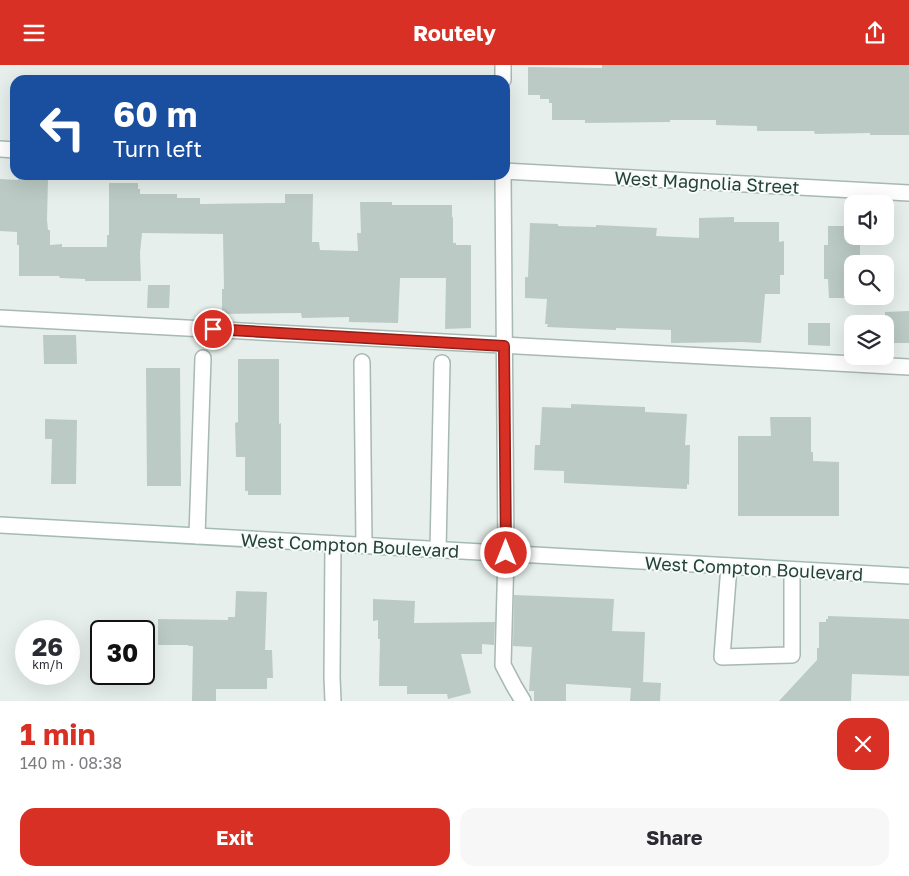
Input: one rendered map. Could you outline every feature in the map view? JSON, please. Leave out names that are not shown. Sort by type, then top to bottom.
[{"type":"street","name":"West Magnolia Street","points":[[510,171],[909,193]]},
{"type":"street","points":[[504,180],[506,553],[503,665],[523,701]]},
{"type":"street","points":[[0,318],[909,367]]},
{"type":"street","points":[[196,536],[203,358]]},
{"type":"street","points":[[362,362],[364,545]]},
{"type":"street","points":[[438,550],[442,363]]},
{"type":"street","name":"West Compton Boulevard","points":[[0,525],[909,576]]},
{"type":"street","points":[[333,544],[333,701]]},
{"type":"street","points":[[729,566],[722,657],[792,655],[792,570]]},
{"type":"building","points":[[602,65],[909,65],[909,135],[757,131],[757,126],[716,125],[716,120],[585,123],[585,120],[552,120],[552,103],[549,103],[549,99],[540,99],[540,95],[528,95],[528,67],[602,68]]},
{"type":"building","points":[[0,179],[48,180],[47,220],[48,230],[50,230],[50,245],[62,244],[62,247],[107,247],[107,235],[109,235],[109,183],[138,183],[140,194],[177,194],[177,198],[200,198],[200,204],[285,203],[285,194],[313,194],[312,242],[319,242],[320,250],[358,251],[357,233],[361,233],[360,202],[392,202],[392,205],[452,205],[453,243],[456,243],[456,245],[471,245],[471,328],[445,329],[446,278],[400,278],[398,323],[349,322],[349,317],[302,318],[301,313],[222,314],[222,289],[224,289],[223,234],[142,233],[140,253],[141,281],[85,281],[85,279],[60,278],[59,276],[19,276],[17,232],[0,231]]},
{"type":"building","points":[[734,217],[734,222],[779,222],[779,242],[784,241],[784,275],[780,275],[780,294],[765,294],[761,343],[671,343],[671,330],[547,327],[548,324],[545,324],[547,299],[525,298],[525,277],[528,277],[530,223],[558,224],[558,226],[596,227],[596,225],[657,228],[656,236],[699,238],[699,218]]},
{"type":"building","points":[[828,226],[844,226],[844,245],[860,245],[860,255],[844,255],[844,298],[829,298],[828,279],[824,279],[824,245],[828,245]]},
{"type":"building","points":[[148,285],[170,285],[169,308],[147,308]]},
{"type":"building","points":[[909,311],[909,343],[894,343],[894,315],[885,315],[885,312]]},
{"type":"building","points":[[808,323],[830,323],[830,346],[808,345]]},
{"type":"building","points":[[43,335],[76,335],[77,364],[44,364]]},
{"type":"building","points":[[238,359],[279,359],[281,495],[248,495],[248,491],[245,491],[245,457],[236,457],[235,423],[238,422]]},
{"type":"building","points":[[146,368],[180,368],[181,486],[147,486]]},
{"type":"building","points":[[571,404],[645,407],[645,412],[687,414],[685,445],[690,445],[689,485],[687,484],[687,489],[564,483],[564,471],[534,470],[535,445],[540,445],[542,407],[571,408]]},
{"type":"building","points":[[770,417],[811,417],[811,452],[813,452],[813,461],[839,462],[839,516],[738,516],[738,436],[771,436]]},
{"type":"building","points":[[45,419],[77,420],[76,484],[51,484],[52,439],[45,439]]},
{"type":"building","points":[[236,591],[267,592],[265,650],[272,650],[273,678],[267,678],[267,689],[216,689],[216,701],[192,701],[193,646],[158,645],[158,619],[228,620],[228,617],[235,617]]},
{"type":"building","points":[[514,595],[614,599],[612,631],[645,632],[643,682],[661,683],[660,701],[630,701],[631,688],[566,684],[566,701],[534,701],[534,691],[529,691],[532,647],[513,646]]},
{"type":"building","points":[[373,599],[415,601],[414,623],[495,622],[494,645],[482,644],[482,654],[461,654],[471,693],[448,699],[447,694],[407,694],[407,686],[379,686],[380,639],[378,639],[378,620],[373,621]]},
{"type":"building","points":[[828,616],[909,619],[909,676],[852,674],[851,701],[779,701],[817,660],[819,622],[826,622]]},
{"type":"route","points":[[213,329],[504,346],[506,553]]}]
